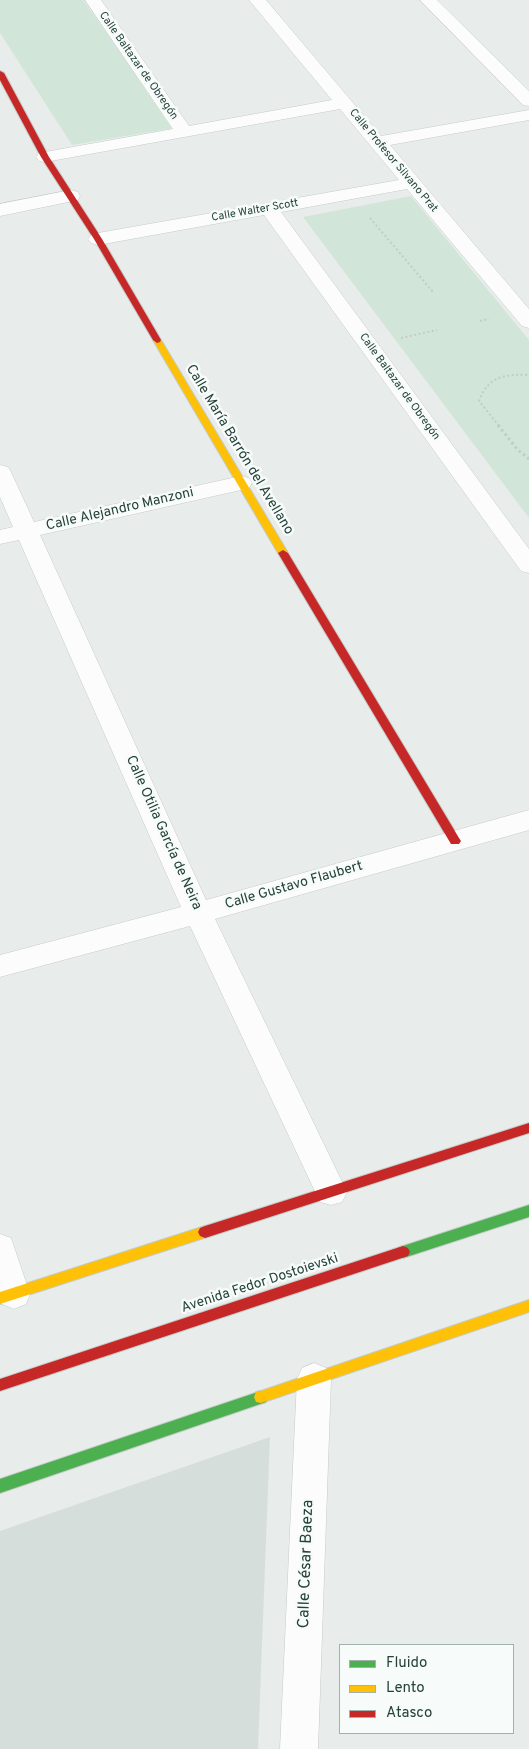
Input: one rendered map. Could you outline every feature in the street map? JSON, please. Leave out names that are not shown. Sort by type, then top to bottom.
[{"type":"street","name":"Calle Baltazar de Obregón","points":[[93,0],[184,132]]},
{"type":"street","name":"Calle Profesor Silvano Prat","points":[[258,0],[529,322]]},
{"type":"street","points":[[428,0],[529,101]]},
{"type":"street","name":"Calle María Barrón del Avellano","points":[[0,73],[46,157],[98,239],[455,841]]},
{"type":"street","points":[[46,157],[344,103]]},
{"type":"street","points":[[378,142],[529,115]]},
{"type":"street","name":"Calle Walter Scott","points":[[98,239],[412,183]]},
{"type":"street","points":[[0,210],[71,196]]},
{"type":"street","name":"Calle Baltazar de Obregón","points":[[268,208],[529,566]]},
{"type":"street","name":"Calle Otilia García de Neira","points":[[0,472],[198,913],[331,1192]]},
{"type":"street","name":"Calle Alejandro Manzoni","points":[[0,537],[241,483]]},
{"type":"street","name":"Calle Gustavo Flaubert","points":[[0,966],[198,913],[529,820]]},
{"type":"street","points":[[0,1248],[7,1296],[529,1128]]},
{"type":"street","name":"Avenida Fedor Dostoievski","points":[[0,1385],[529,1211]]},
{"type":"street","points":[[0,1486],[529,1306]]},
{"type":"street","name":"Calle César Baeza","points":[[299,1749],[314,1380]]},
{"type":"path","points":[[365,212],[432,292]]},
{"type":"path","points":[[396,339],[437,330]]},
{"type":"path","points":[[529,375],[508,374],[490,382],[482,390],[479,402],[517,449],[529,459]]},
{"type":"shaded area","points":[[270,1437],[258,1749],[0,1749],[0,1531]]},
{"type":"green space","points":[[0,0],[83,0],[174,128],[72,145],[0,33]]},
{"type":"green space","points":[[411,196],[529,340],[529,518],[303,217]]},
{"type":"traffic: fast","points":[[403,1252],[529,1211]]},
{"type":"traffic: fast","points":[[0,1486],[261,1397]]},
{"type":"traffic: slow","points":[[157,340],[283,553]]},
{"type":"traffic: slow","points":[[0,1298],[205,1232]]},
{"type":"traffic: slow","points":[[261,1397],[529,1306]]},
{"type":"traffic: jam","points":[[0,73],[45,157],[98,239],[157,340]]},
{"type":"traffic: jam","points":[[283,553],[455,841]]},
{"type":"traffic: jam","points":[[205,1232],[529,1128]]},
{"type":"traffic: jam","points":[[0,1385],[403,1252]]}]
